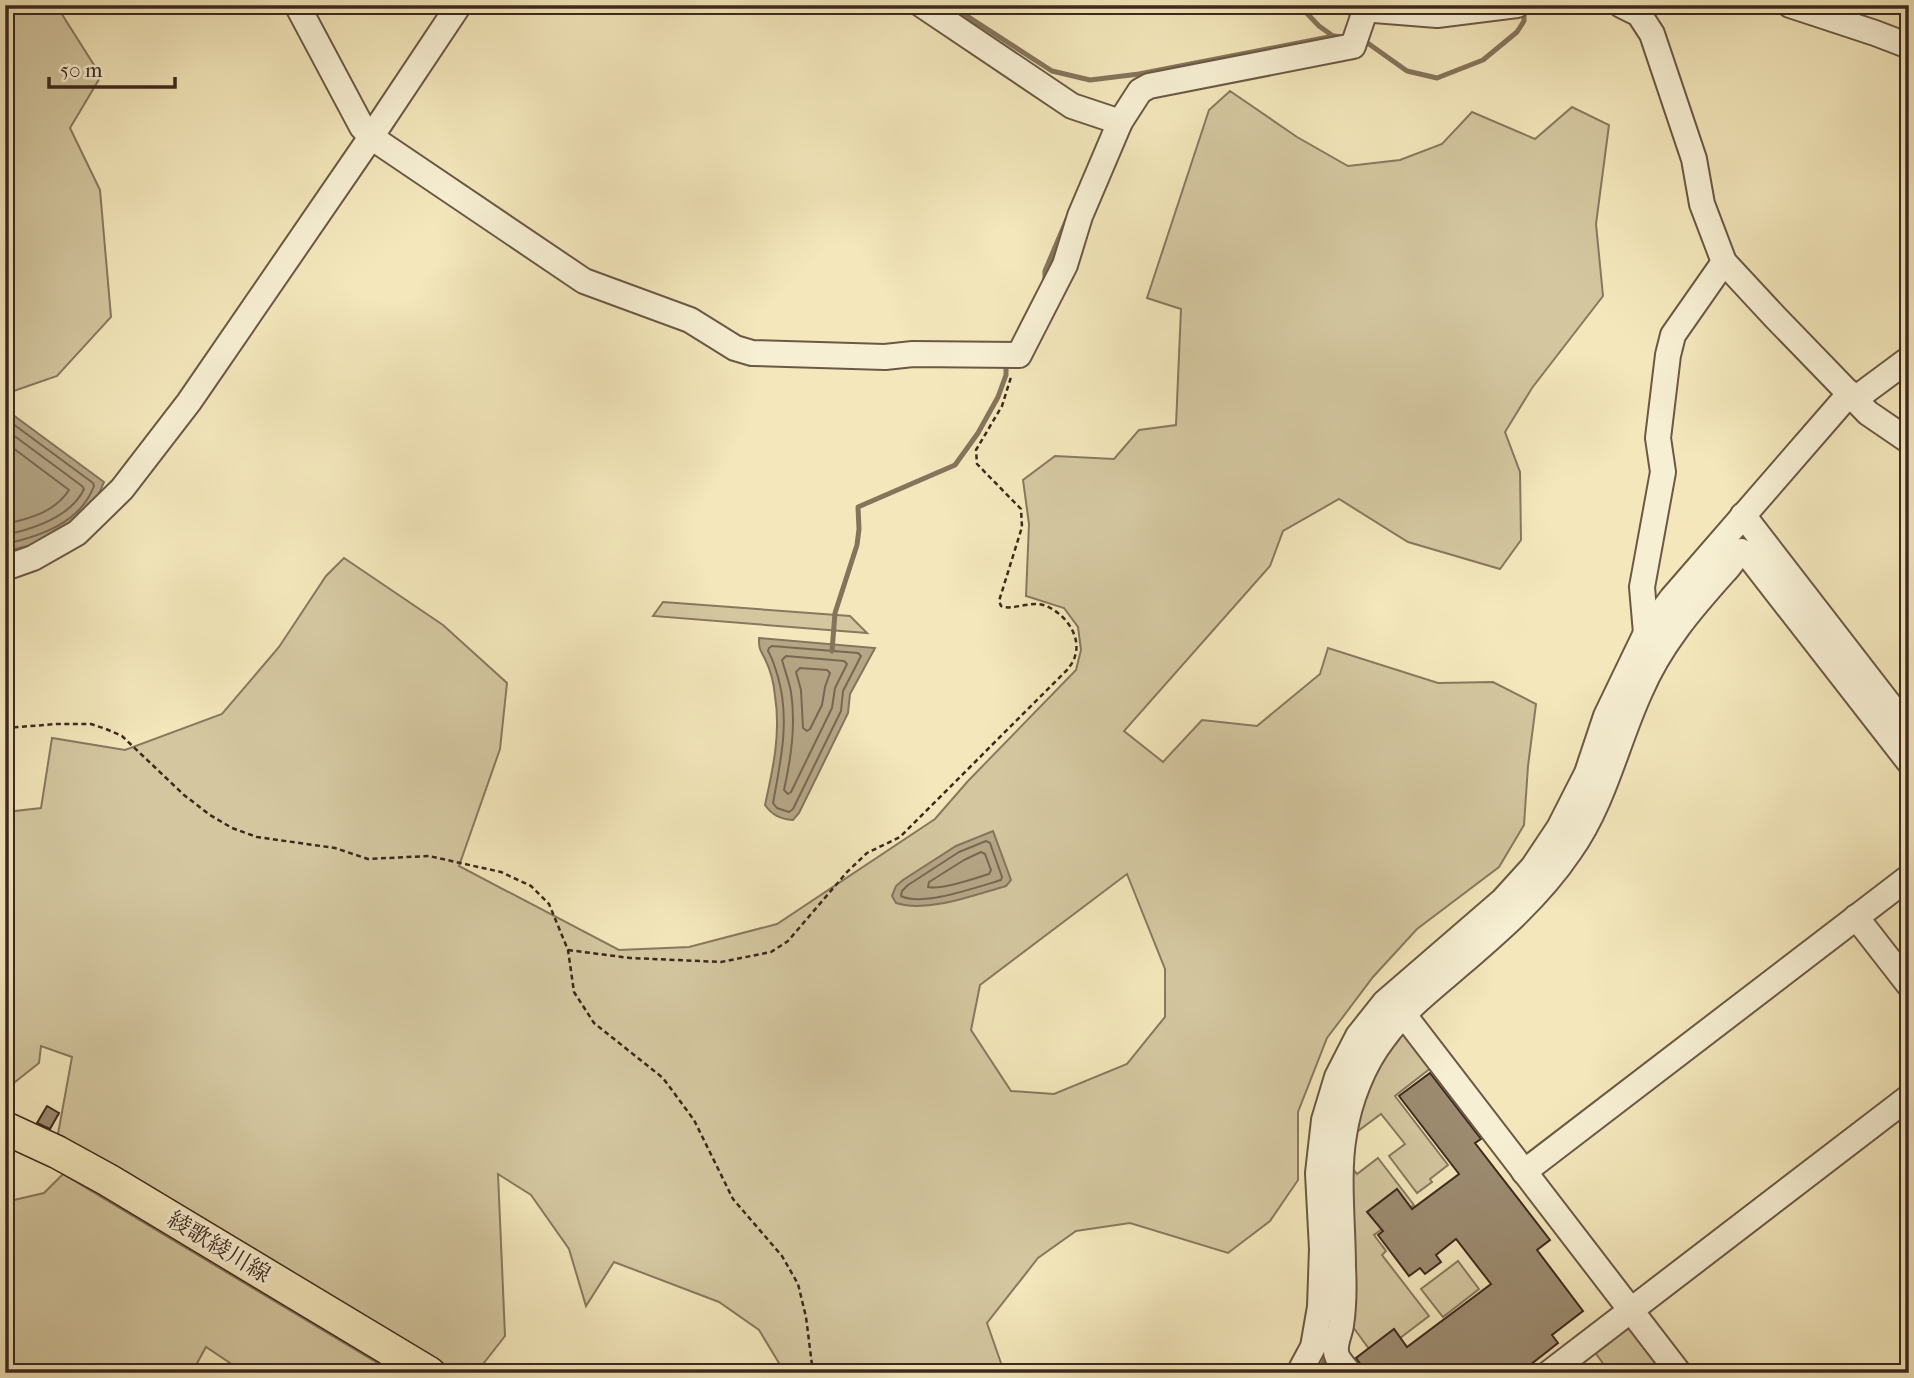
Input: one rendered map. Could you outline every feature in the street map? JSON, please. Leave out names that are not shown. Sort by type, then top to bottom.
[{"type":"main road","name":"綾歌綾川線","points":[[5,1128],[108,1180],[429,1373]]},
{"type":"street","points":[[298,5],[362,127],[371,137],[584,281],[690,320],[734,348],[752,353],[885,357],[913,354],[1019,355],[1065,265],[1080,216],[1120,122],[1140,90],[1364,17],[1437,15],[1517,5]]},
{"type":"street","points":[[5,568],[33,558],[77,533],[122,489],[189,402],[459,5]]},
{"type":"street","points":[[922,5],[1072,106],[1120,122]]},
{"type":"street","points":[[1790,5],[1909,46]]},
{"type":"street","points":[[1635,8],[1652,34],[1694,159],[1702,204],[1724,262],[1868,413],[1909,441]]},
{"type":"street","points":[[1646,633],[1642,587],[1663,472],[1658,438],[1668,355],[1673,335],[1724,262]]},
{"type":"street","points":[[1299,1373],[1312,1347],[1320,1307],[1318,1173],[1324,1121],[1337,1077],[1358,1037],[1385,1002],[1503,900],[1533,867],[1559,828],[1587,772],[1606,716],[1646,633],[1672,598],[1743,515],[1853,396],[1909,359]]},
{"type":"street","points":[[1743,515],[1909,730]]},
{"type":"street","points":[[1324,1373],[1335,1351],[1344,1298],[1343,1136],[1352,1099],[1366,1068],[1384,1037],[1418,1001],[1509,922],[1570,851],[1592,813],[1609,776],[1641,688],[1663,649],[1689,611],[1741,551],[1747,554],[1909,762]]},
{"type":"street","points":[[1524,1172],[1909,877]]},
{"type":"street","points":[[1856,917],[1909,985]]},
{"type":"street","points":[[1404,1016],[1679,1373]]},
{"type":"street","points":[[1549,1373],[1909,1097]]},
{"type":"street","points":[[1335,1351],[1349,1373]]},
{"type":"path","points":[[568,950],[630,958],[720,962],[771,952],[788,941],[847,872],[867,853],[900,837],[1067,670],[1076,654],[1075,634],[1063,616],[1043,605],[1021,604],[1006,609],[1001,606],[1000,596],[1022,527],[1021,509],[977,464],[976,450],[1002,406],[1019,355]]},
{"type":"path","points":[[5,728],[91,724],[106,729],[121,736],[184,795],[210,815],[232,828],[257,837],[335,848],[368,859],[429,856],[501,872],[530,886],[549,904],[568,950],[574,992],[594,1023],[663,1078],[694,1120],[733,1199],[782,1256],[798,1284],[806,1317],[813,1373]]},
{"type":"shaded area","points":[[5,5],[56,5],[101,76],[70,128],[100,190],[111,317],[57,376],[5,394]]},
{"type":"shaded area","points":[[1230,91],[1297,137],[1348,166],[1400,160],[1442,144],[1472,112],[1535,139],[1572,107],[1609,125],[1596,224],[1603,296],[1532,388],[1505,432],[1520,472],[1521,540],[1500,569],[1408,542],[1339,499],[1283,531],[1270,566],[1124,731],[1163,762],[1202,720],[1257,726],[1320,674],[1328,648],[1438,683],[1493,682],[1536,704],[1524,825],[1499,867],[1417,929],[1373,977],[1327,1038],[1298,1112],[1298,1180],[1270,1221],[1228,1253],[1130,1223],[1076,1231],[1038,1258],[987,1323],[1001,1363],[1000,1373],[785,1373],[759,1330],[719,1302],[614,1262],[586,1306],[569,1249],[531,1195],[498,1174],[505,1336],[476,1373],[460,1373],[193,1218],[58,1134],[72,1057],[41,1046],[39,1063],[5,1090],[5,825],[15,811],[41,808],[52,738],[125,750],[222,714],[279,647],[326,576],[344,558],[443,625],[507,683],[500,749],[459,866],[619,950],[689,947],[777,924],[935,819],[968,781],[1076,670],[1081,650],[1078,627],[1064,608],[1026,596],[1029,524],[1023,480],[1055,456],[1114,459],[1139,430],[1176,425],[1181,309],[1147,298],[1209,110]],"holes":[[[1127,874],[1165,969],[1165,1017],[1127,1064],[1054,1094],[1011,1091],[971,1030],[980,985]]]},
{"type":"shaded area","points":[[663,602],[850,616],[867,633],[653,616]]},
{"type":"shaded area","points":[[1402,1028],[1432,1067],[1395,1096],[1448,1165],[1417,1193],[1389,1156],[1405,1144],[1381,1114],[1358,1131],[1353,1128],[1366,1084]]},
{"type":"shaded area","points":[[1378,1158],[1414,1205],[1374,1235],[1386,1251],[1382,1255],[1429,1316],[1375,1357],[1353,1327],[1348,1163],[1357,1174]]},
{"type":"shaded area","points":[[63,1174],[394,1373],[245,1373],[206,1347],[196,1365],[197,1373],[5,1373],[5,1202],[44,1193]]},
{"type":"shaded area","points":[[1458,1261],[1479,1289],[1443,1317],[1421,1289]]},
{"type":"shaded area","points":[[1632,1321],[1672,1373],[1610,1373],[1594,1351]]},
{"type":"water","points":[[5,409],[104,482],[95,503],[71,527],[37,544],[5,551]]},
{"type":"water","points":[[759,638],[875,648],[850,694],[848,713],[799,813],[793,820],[777,816],[765,805],[775,751],[777,710],[773,682],[760,649]]},
{"type":"water","points":[[993,831],[1011,880],[1006,886],[936,904],[909,906],[896,903],[892,896],[896,886],[903,880],[956,846]]},
{"type":"building","points":[[1430,1073],[1481,1139],[1475,1143],[1550,1240],[1537,1250],[1583,1311],[1552,1335],[1558,1343],[1520,1373],[1364,1373],[1356,1358],[1394,1329],[1407,1347],[1491,1284],[1456,1239],[1436,1255],[1441,1262],[1425,1274],[1420,1268],[1409,1276],[1378,1235],[1383,1231],[1367,1212],[1397,1189],[1412,1209],[1459,1174],[1399,1096]]},
{"type":"building","points":[[47,1106],[59,1113],[50,1129],[37,1123]]},
{"type":"waterway","points":[[950,5],[1052,71],[1090,80],[1139,74],[1334,36],[1342,37]]},
{"type":"waterway","points":[[1299,5],[1333,36]]},
{"type":"waterway","points":[[1362,39],[1407,71],[1437,78],[1483,60],[1517,32],[1524,21],[1524,10]]},
{"type":"waterway","points":[[1045,282],[1045,271],[1067,219]]},
{"type":"waterway","points":[[832,651],[835,613],[857,545],[858,507],[955,465],[978,433],[998,397],[1006,375],[1006,366]]},
{"type":"waterway","points":[[1319,1373],[1328,1352]]}]
